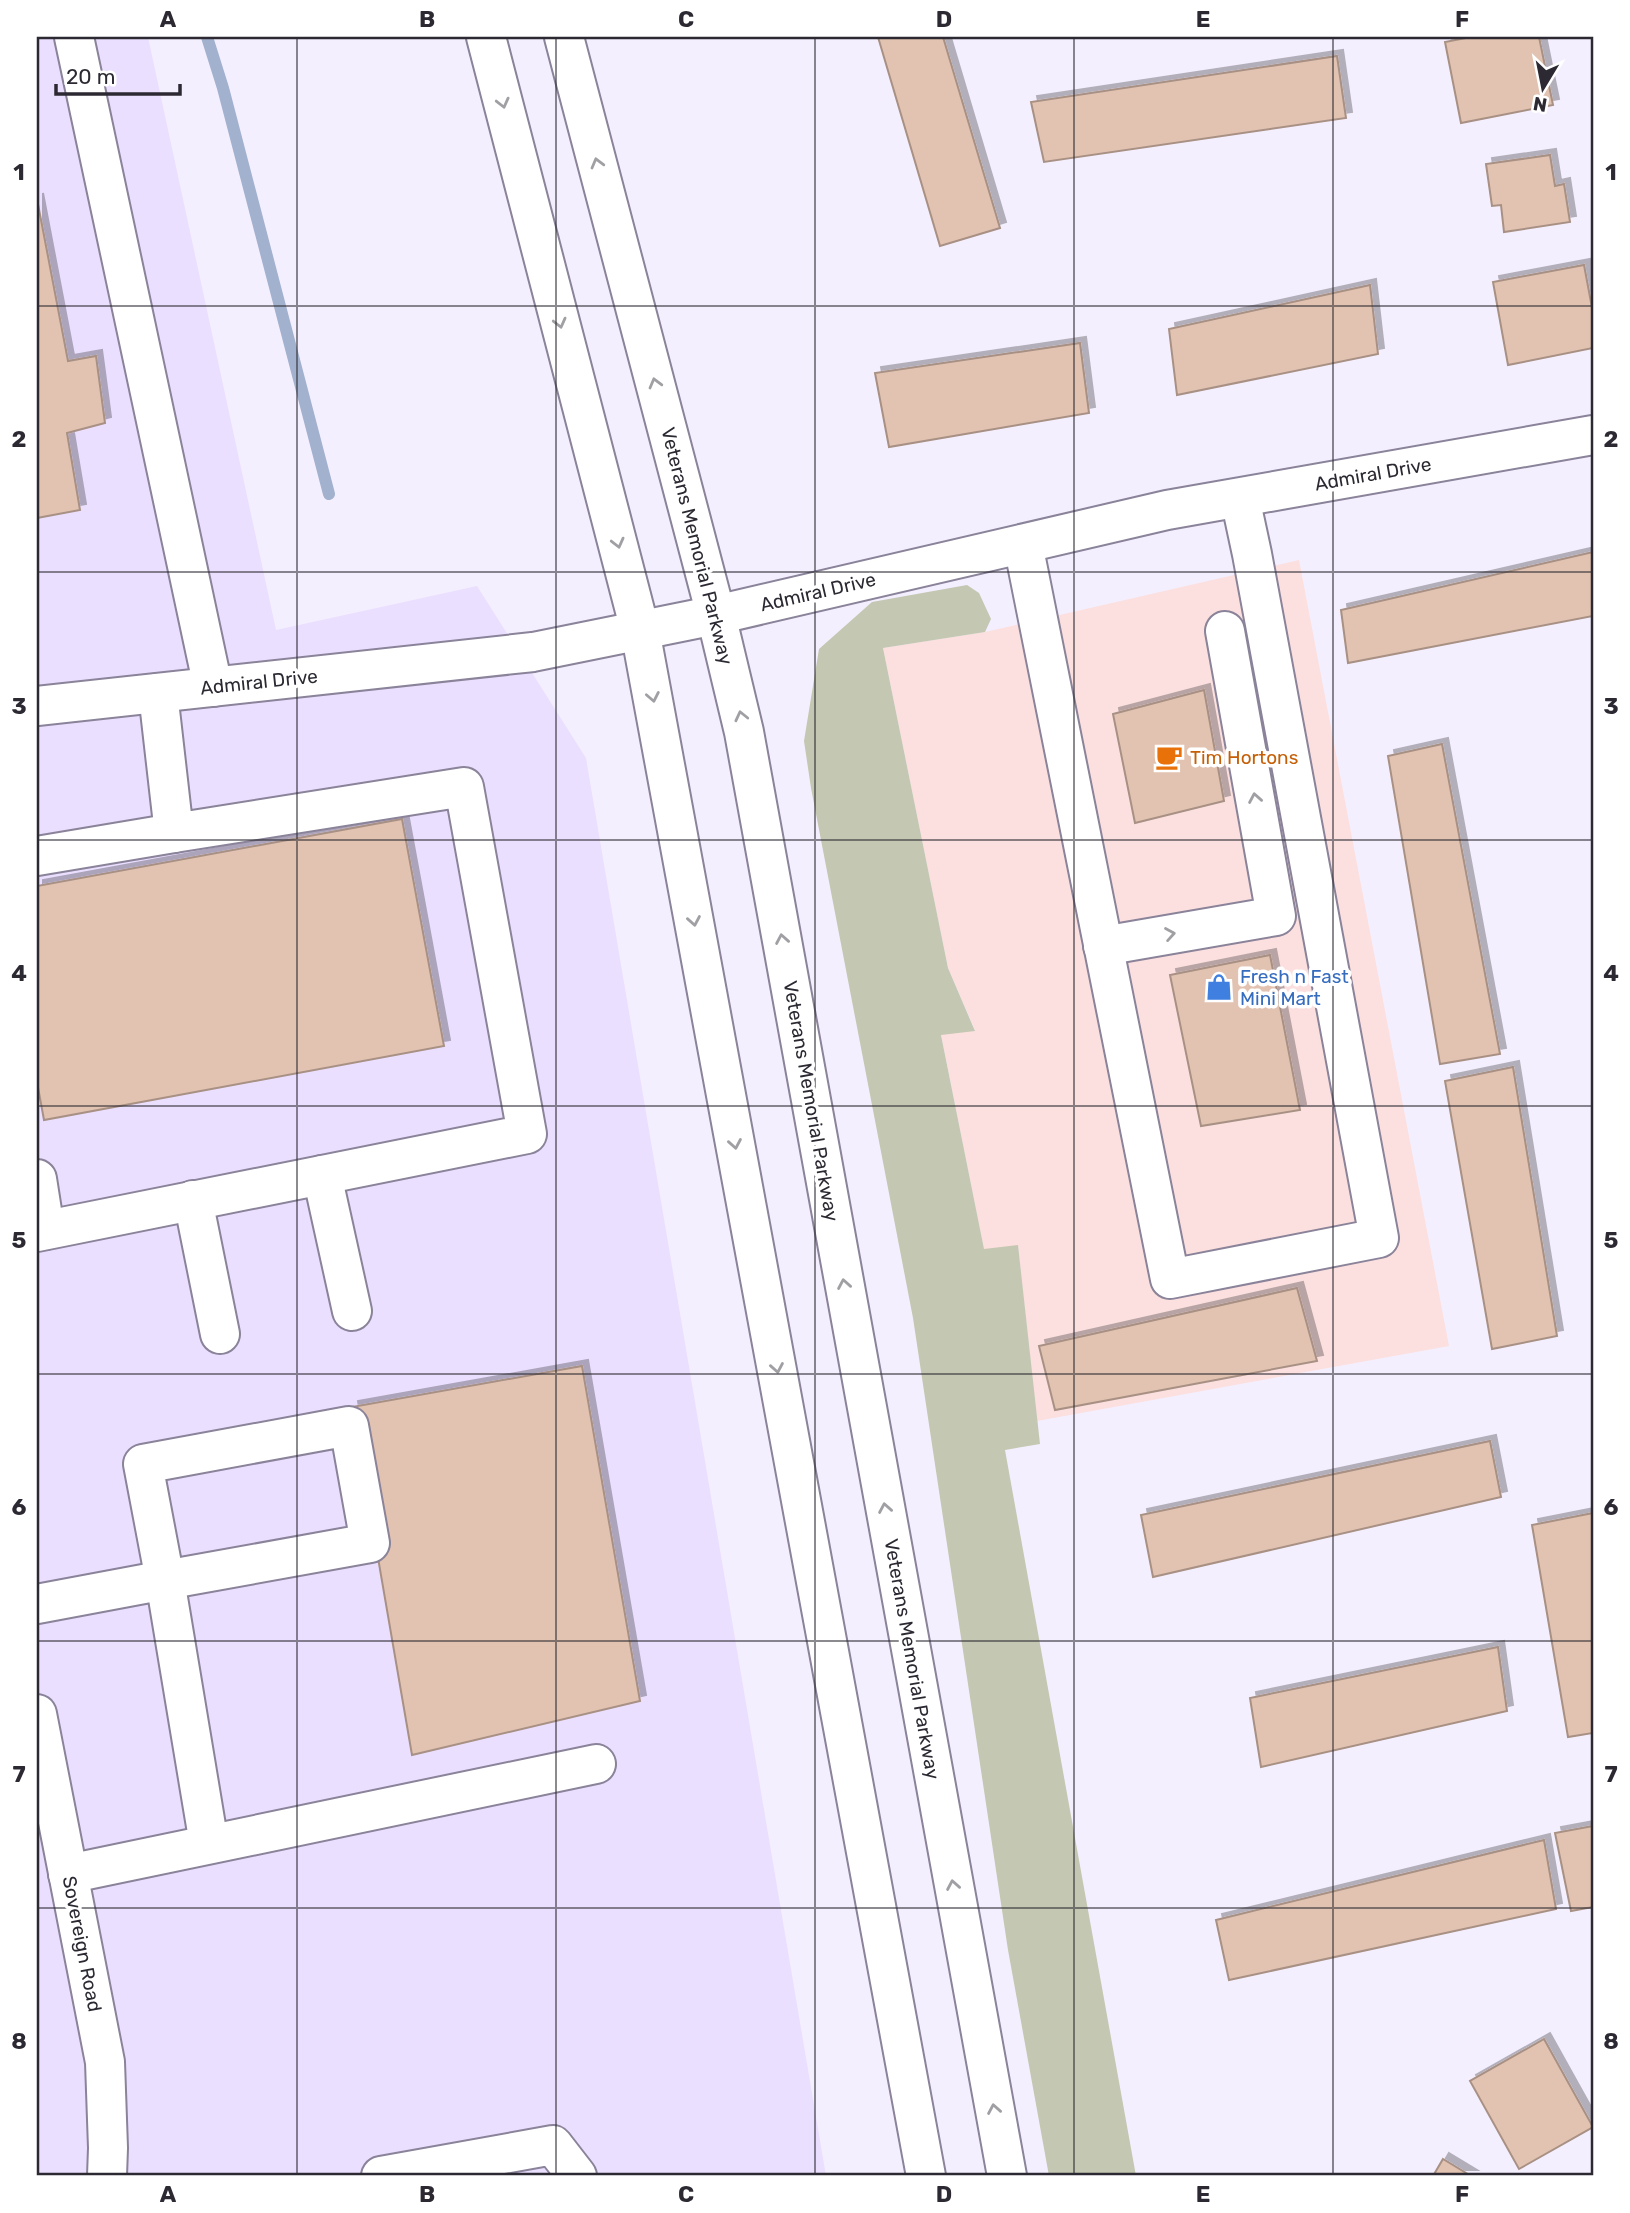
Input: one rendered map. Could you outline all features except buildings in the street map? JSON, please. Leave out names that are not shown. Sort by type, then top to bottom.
[{"type":"main road","points":[[74,37],[213,687]]},
{"type":"main road","points":[[486,37],[640,630],[926,2176]]},
{"type":"main road","name":"Veterans Memorial Parkway","points":[[564,37],[716,615],[744,732],[1007,2176]]},
{"type":"main road","name":"Admiral Drive","points":[[37,706],[533,652],[716,615],[1167,510],[1593,435]]},
{"type":"main road","points":[[1023,544],[1170,1279],[1379,1238],[1240,498]]},
{"type":"main road","points":[[1103,946],[1276,916],[1225,631]]},
{"type":"main road","points":[[158,693],[174,832]]},
{"type":"main road","points":[[37,856],[464,787],[527,1134],[41,1231],[37,1179]]},
{"type":"main road","points":[[323,1175],[352,1311]]},
{"type":"main road","points":[[193,1200],[220,1334]]},
{"type":"main road","points":[[37,1604],[165,1580],[370,1543],[348,1426],[142,1464],[165,1580],[209,1844]]},
{"type":"main road","name":"Sovereign Road","points":[[37,1714],[45,1797],[68,1874],[105,2062],[107,2176]]},
{"type":"main road","points":[[68,1874],[596,1764]]},
{"type":"main road","points":[[382,2176],[553,2145],[577,2176]]},
{"type":"shaded area","points":[[37,37],[148,37],[276,630],[477,586],[586,758],[826,2176],[37,2176]]},
{"type":"shaded area","points":[[1299,560],[1449,1346],[1037,1421],[1018,1246],[984,1250],[941,1034],[975,1030],[948,968],[883,648],[985,632]]},
{"type":"green space","points":[[967,585],[979,593],[991,619],[985,632],[883,648],[948,968],[975,1031],[941,1035],[984,1249],[1018,1245],[1040,1444],[1005,1450],[1136,2176],[1049,2176],[1008,1950],[913,1318],[804,741],[819,649],[872,602]]},
{"type":"waterway","points":[[207,37],[223,88],[329,494]]},
{"type":"place","name":"Tim Hortons","points":[[1169,757]]},
{"type":"place","name":"Fresh n Fast Mini Mart","points":[[1219,987]]}]
